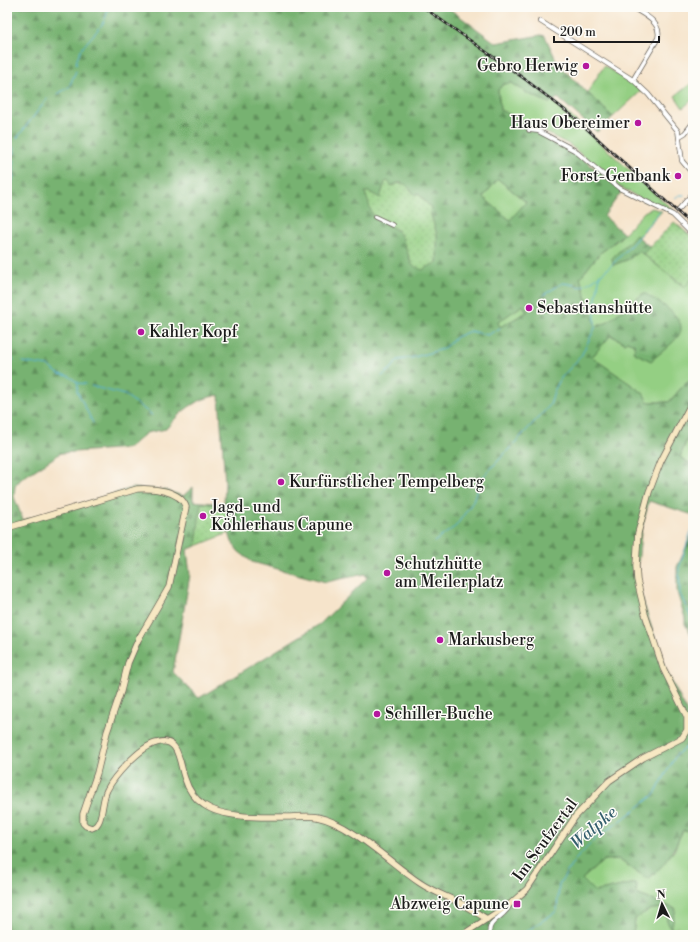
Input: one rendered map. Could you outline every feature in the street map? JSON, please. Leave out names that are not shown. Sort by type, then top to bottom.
[{"type":"street","points":[[632,7],[657,24],[660,31],[658,38],[633,80]]},
{"type":"street","points":[[540,21],[633,80],[652,99],[678,131],[680,136],[682,161],[693,174]]},
{"type":"street","points":[[680,136],[685,133],[693,123]]},
{"type":"street","points":[[529,130],[538,131],[574,150],[619,188],[674,214],[693,235]]},
{"type":"street","points":[[679,209],[693,193]]},
{"type":"street","points":[[375,216],[392,226]]},
{"type":"street","name":"Im Seufzertal","points":[[462,935],[510,904],[527,889],[575,817],[609,781],[643,758],[682,738],[687,730],[687,717],[663,668],[644,614],[637,580],[636,566],[638,533],[649,492],[661,461],[693,400]]},
{"type":"street","points":[[7,528],[137,489],[154,490],[181,497],[186,507],[169,587],[138,640],[128,663],[122,691],[105,739],[97,773],[83,814],[83,823],[86,826],[92,828],[98,823],[107,790],[130,762],[149,745],[166,742],[172,744],[177,750],[183,775],[190,790],[200,802],[210,808],[222,812],[254,816],[310,816],[328,820],[348,829],[421,884],[487,919]]},
{"type":"street","points":[[490,935],[489,928],[491,924],[505,913],[510,904]]},
{"type":"green space","points":[[7,7],[447,7],[496,43],[541,35],[545,36],[558,64],[613,117],[597,132],[558,98],[549,103],[527,93],[512,83],[503,84],[498,90],[500,110],[578,155],[622,191],[604,216],[624,234],[599,254],[580,278],[596,326],[606,323],[644,293],[670,310],[680,322],[681,329],[679,335],[651,361],[633,352],[635,347],[634,344],[627,341],[625,343],[611,335],[592,357],[643,393],[648,402],[669,402],[683,386],[693,378],[693,423],[680,457],[693,465],[693,515],[649,501],[641,532],[638,565],[641,595],[664,666],[692,722],[693,721],[693,832],[683,830],[669,857],[648,879],[618,859],[604,860],[582,879],[595,892],[637,884],[636,894],[676,909],[671,929],[667,921],[665,909],[656,909],[649,910],[635,919],[633,935],[7,935]],"holes":[[[498,179],[526,202],[510,220],[483,197]],[[385,182],[391,186],[401,182],[415,195],[418,193],[431,208],[430,212],[437,235],[437,262],[412,265],[402,237],[397,230],[373,217],[369,192],[380,198]],[[523,305],[527,312],[500,327],[498,322]],[[219,395],[225,483],[224,504],[193,501],[193,487],[183,496],[165,490],[132,488],[73,507],[23,520],[14,497],[15,486],[21,479],[61,453],[129,448],[146,433],[166,429],[183,411],[203,399]],[[201,504],[227,506],[229,533],[232,542],[238,551],[252,562],[326,582],[365,574],[367,578],[320,624],[199,698],[173,672],[190,575],[187,550],[196,546]]]},
{"type":"green space","points":[[604,66],[636,85],[641,91],[613,117],[587,93]]},
{"type":"green space","points":[[693,82],[693,99],[683,108],[675,96]]},
{"type":"green space","points":[[512,83],[527,93],[549,103],[553,100],[674,211],[669,212],[660,205],[641,199],[617,185],[570,145],[537,128],[528,127],[518,119],[500,110],[498,90],[503,84]]},
{"type":"green space","points":[[498,179],[526,202],[510,221],[482,197]]},
{"type":"green space","points":[[388,181],[391,186],[399,183],[404,184],[415,195],[418,193],[431,208],[430,212],[437,235],[437,262],[422,270],[412,265],[402,237],[397,230],[373,217],[365,192],[369,192],[380,198],[385,182]]},
{"type":"green space","points":[[652,208],[662,211],[638,237],[636,235],[613,265],[629,259],[639,251],[684,287],[691,279],[693,280],[693,378],[683,386],[669,402],[648,402],[643,393],[592,357],[610,335],[625,343],[627,341],[634,344],[651,361],[644,293],[606,323],[596,327],[580,278],[599,254],[619,239],[644,212]]},
{"type":"green space","points":[[674,222],[693,238],[693,277],[685,287],[643,254]]},
{"type":"green space","points":[[636,235],[650,247],[643,254],[639,251],[629,259],[613,265],[612,258]]},
{"type":"green space","points":[[523,305],[527,312],[500,327],[497,322]]},
{"type":"green space","points":[[687,440],[693,441],[693,465],[680,457]]},
{"type":"green space","points":[[201,503],[227,506],[229,533],[196,546]]},
{"type":"green space","points":[[693,533],[693,638],[685,624],[685,618],[677,592],[677,567]]},
{"type":"green space","points":[[683,829],[693,832],[693,837],[689,847],[690,880],[693,882],[693,935],[691,935],[692,932],[687,933],[677,927],[671,935],[633,935],[635,919],[642,914],[653,909],[665,909],[667,921],[676,909],[636,894],[637,884],[595,892],[582,879],[604,860],[618,859],[648,879],[674,851]]},
{"type":"waterway","points":[[76,65],[78,56],[82,49],[103,23],[108,7]]},
{"type":"waterway","points":[[56,95],[69,87],[76,71]]},
{"type":"waterway","points":[[17,138],[47,99]]},
{"type":"waterway","points":[[7,191],[14,176],[14,147]]},
{"type":"waterway","points":[[674,199],[679,195],[684,195]]},
{"type":"waterway","points":[[576,286],[580,287],[590,282],[612,265],[660,211]]},
{"type":"waterway","points":[[434,542],[456,526],[472,503],[482,478],[550,405],[554,391],[561,378],[581,356],[595,328],[595,304],[600,274]]},
{"type":"waterway","points":[[543,295],[563,283],[575,285]]},
{"type":"waterway","points":[[7,325],[9,338],[7,339]]},
{"type":"waterway","points":[[382,376],[392,368],[398,360],[443,349],[456,337],[470,331],[488,335],[500,328]]},
{"type":"waterway","points":[[7,352],[14,360]]},
{"type":"waterway","points":[[22,362],[48,366],[59,374],[69,376],[78,383],[86,384]]},
{"type":"waterway","points":[[78,383],[77,391],[93,423]]},
{"type":"waterway","points":[[91,386],[125,395],[152,415]]},
{"type":"waterway","name":"Walpke","points":[[693,525],[679,568],[680,594],[693,622]]},
{"type":"waterway","name":"Walpke","points":[[521,935],[557,911],[559,885],[574,861],[598,836],[655,794],[676,755],[693,742]]},
{"type":"railway","points":[[423,7],[526,80],[575,118],[693,226]]},
{"type":"place","name":"Gebro Herwig","points":[[586,66]]},
{"type":"place","name":"Haus Obereimer","points":[[638,123]]},
{"type":"place","name":"Forst-Genbank","points":[[678,176]]},
{"type":"place","name":"Sebastianshütte","points":[[529,308]]},
{"type":"place","name":"Kahler Kopf","points":[[141,332]]},
{"type":"place","name":"Kurfürstlicher Tempelberg","points":[[281,482]]},
{"type":"place","name":"Jagd- und Köhlerhaus Capune","points":[[203,516]]},
{"type":"place","name":"Schutzhütte am Meilerplatz","points":[[387,573]]},
{"type":"place","name":"Markusberg","points":[[440,640]]},
{"type":"place","name":"Schiller-Buche","points":[[377,714]]},
{"type":"place","name":"Abzweig Capune","points":[[517,904]]}]
